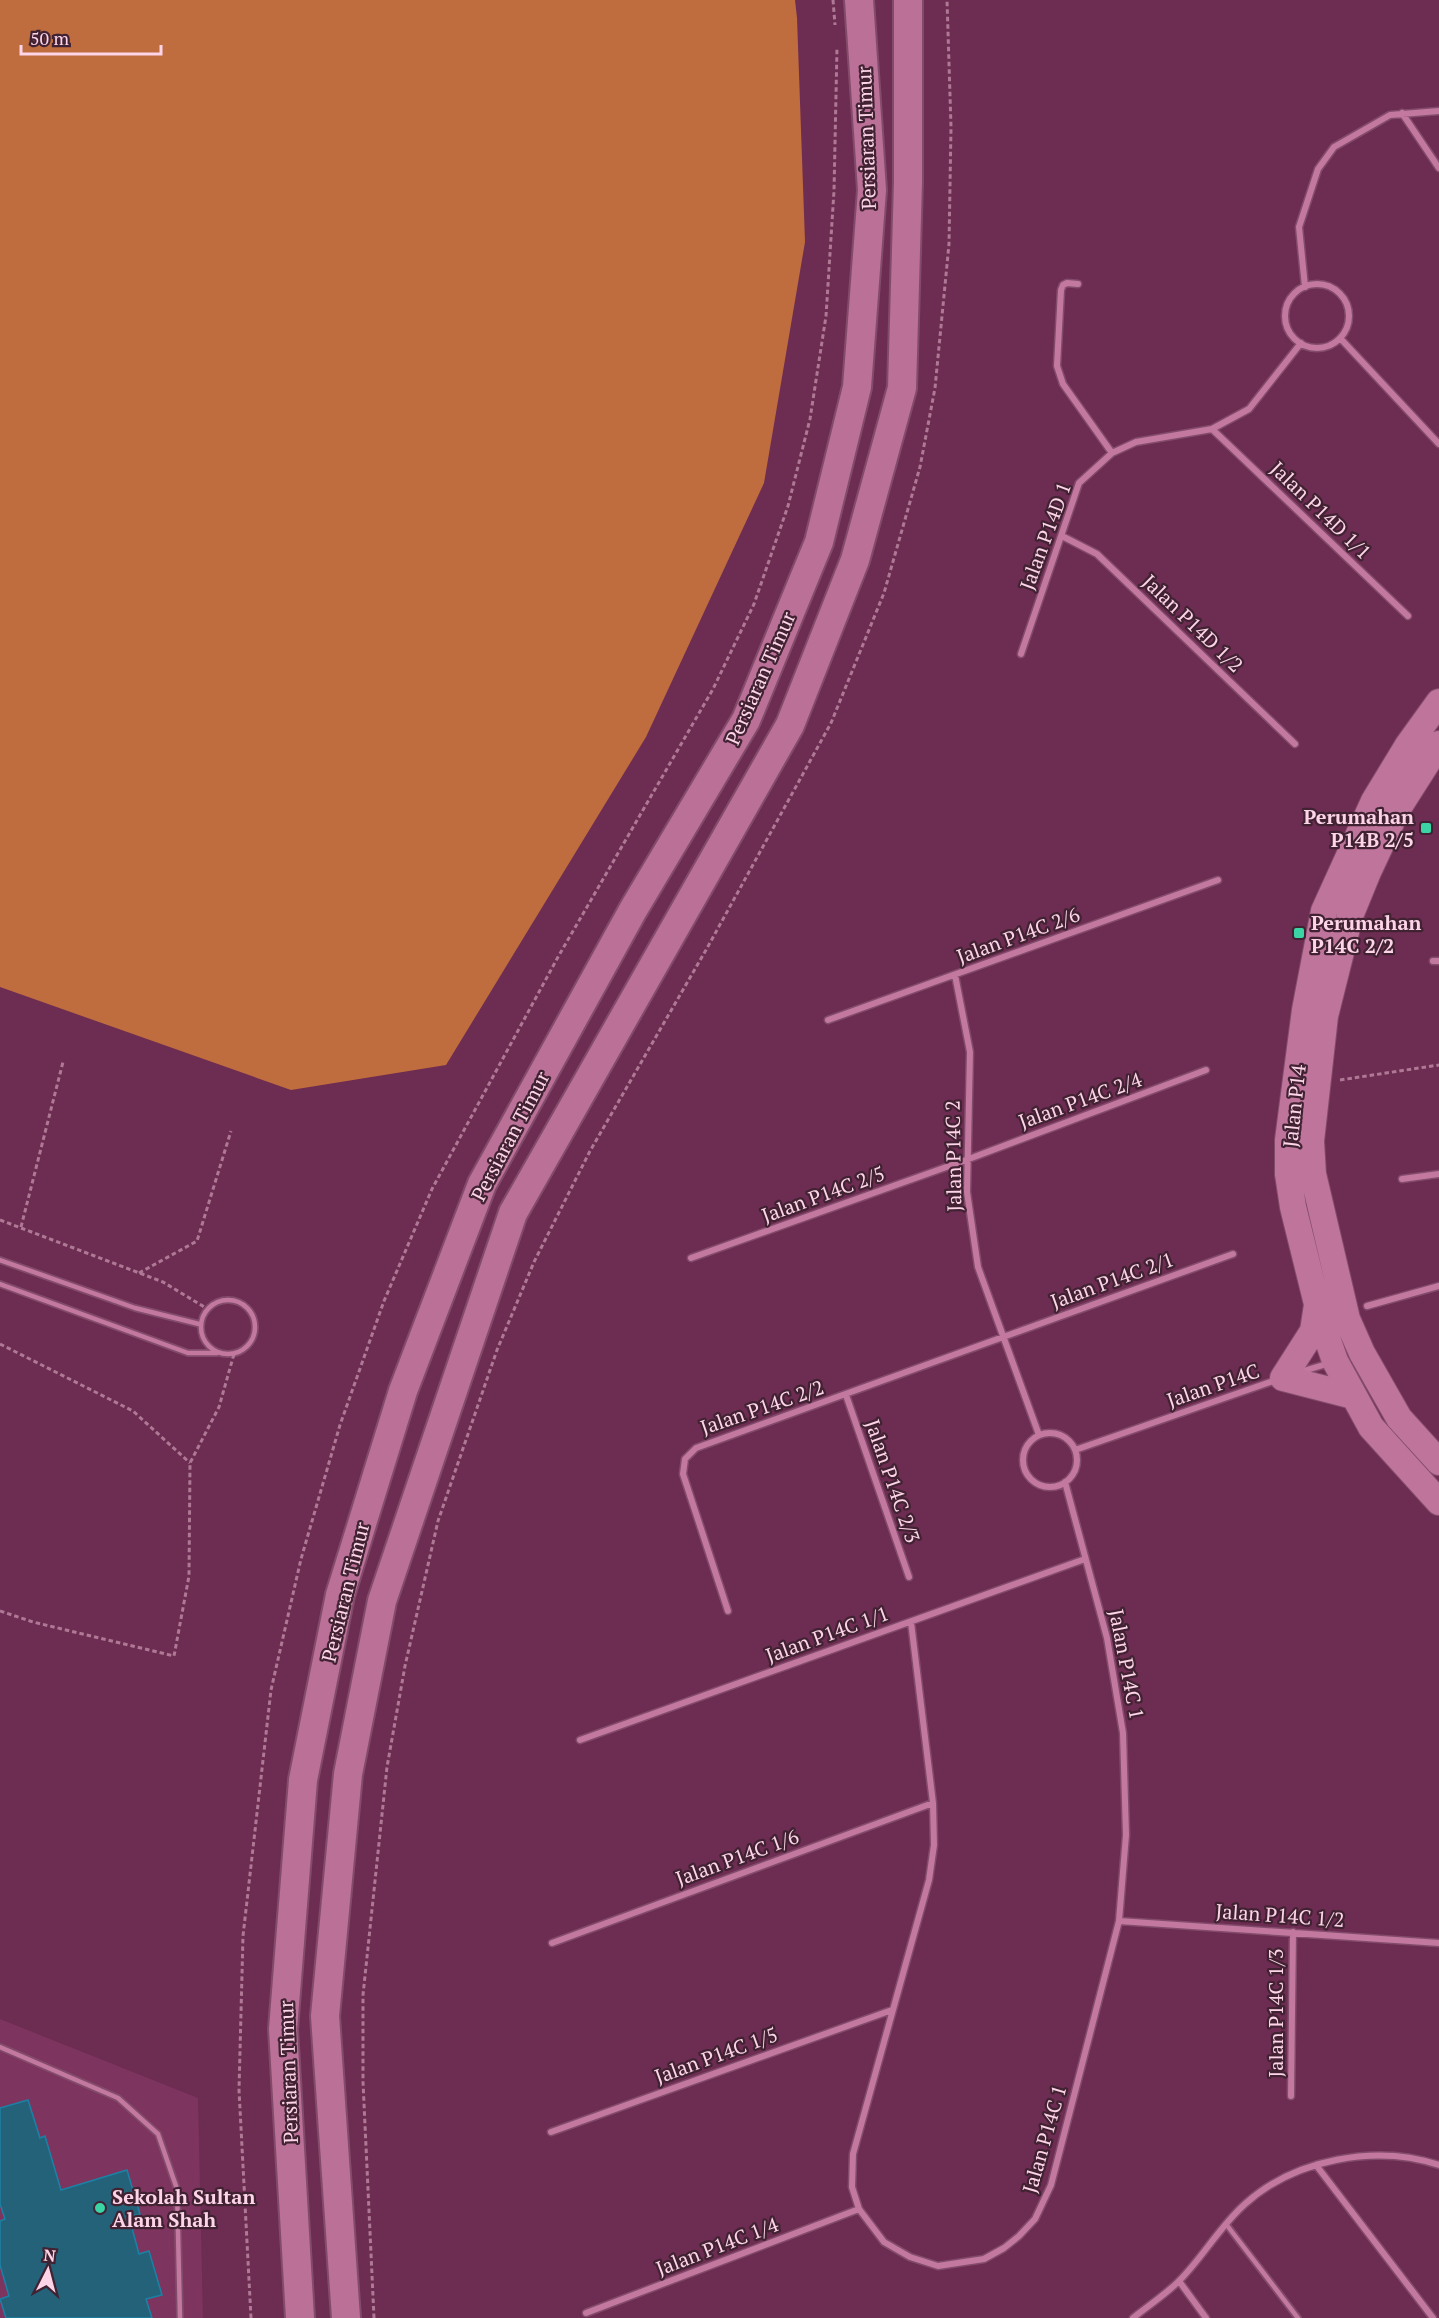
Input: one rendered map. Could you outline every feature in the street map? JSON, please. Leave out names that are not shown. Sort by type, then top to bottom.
[{"type":"main road","name":"Persiaran Timur","points":[[300,2318],[283,2029],[303,1780],[340,1595],[403,1391],[482,1184],[633,910],[746,720],[819,542],[856,387],[872,190],[860,0]]},
{"type":"main road","name":"Persiaran Timur","points":[[346,2318],[325,2016],[348,1774],[382,1601],[513,1213],[790,725],[855,560],[902,388],[908,182],[908,0]]},
{"type":"main road","name":"Jalan P14","points":[[1439,702],[1408,745],[1374,801],[1324,911],[1305,1010],[1288,1140],[1288,1174],[1293,1207],[1321,1320],[1348,1357],[1439,1462]]},
{"type":"main road","name":"Jalan P14","points":[[1439,744],[1397,810],[1350,916],[1325,1016],[1311,1141],[1313,1174],[1347,1319],[1348,1357],[1353,1396],[1371,1427],[1439,1502]]},
{"type":"main road","points":[[1317,1302],[1313,1330],[1283,1378],[1353,1396]]},
{"type":"street","points":[[1305,287],[1299,227],[1318,169],[1334,147],[1390,115],[1439,111]]},
{"type":"street","points":[[1402,113],[1439,168]]},
{"type":"street","points":[[1078,284],[1067,283],[1061,290],[1058,366],[1063,384],[1112,453]]},
{"type":"street","points":[[1316,285],[1336,290],[1348,307],[1347,328],[1340,338],[1324,348],[1314,348],[1301,343],[1288,331],[1286,310],[1296,292],[1305,287],[1316,285]]},
{"type":"street","points":[[1340,338],[1439,444]]},
{"type":"street","name":"Jalan P14D 1","points":[[1021,654],[1079,483],[1112,453],[1136,442],[1212,429],[1249,409],[1301,343]]},
{"type":"street","name":"Jalan P14D 1/1","points":[[1212,429],[1408,616]]},
{"type":"street","name":"Jalan P14D 1/2","points":[[1062,536],[1097,554],[1295,744]]},
{"type":"street","name":"Jalan P14C 2/6","points":[[828,1020],[1218,880]]},
{"type":"street","name":"Jalan P14C 2","points":[[955,975],[970,1052],[967,1192],[978,1267],[1039,1435]]},
{"type":"street","name":"Jalan P14C 2/4","points":[[966,1160],[1206,1070]]},
{"type":"street","name":"Jalan P14C 2/5","points":[[691,1258],[966,1160]]},
{"type":"street","points":[[1402,1179],[1439,1174]]},
{"type":"street","name":"Jalan P14C 2/1","points":[[1003,1337],[1233,1254]]},
{"type":"street","points":[[1367,1306],[1439,1286]]},
{"type":"street","name":"Jalan P14C 2/2","points":[[728,1611],[683,1474],[685,1459],[696,1448],[1003,1337]]},
{"type":"street","name":"Jalan P14C","points":[[1075,1450],[1348,1357]]},
{"type":"street","name":"Jalan P14C 2/3","points":[[846,1395],[909,1577]]},
{"type":"street","points":[[1056,1433],[1071,1442],[1075,1450],[1076,1468],[1065,1482],[1056,1485],[1039,1484],[1027,1472],[1024,1455],[1032,1440],[1039,1435],[1056,1433]]},
{"type":"street","name":"Jalan P14C 1","points":[[911,1622],[933,1803],[934,1845],[928,1880],[853,2154],[852,2187],[859,2209],[884,2242],[910,2256],[938,2266],[984,2259],[1019,2236],[1035,2219],[1051,2185],[1119,1921],[1126,1835],[1124,1733],[1107,1638],[1065,1482]]},
{"type":"street","name":"Jalan P14C 1/1","points":[[580,1740],[1085,1558]]},
{"type":"street","name":"Jalan P14C 1/6","points":[[552,1942],[933,1803]]},
{"type":"street","name":"Jalan P14C 1/2","points":[[1119,1921],[1439,1943]]},
{"type":"street","name":"Jalan P14C 1/3","points":[[1291,2096],[1293,1932]]},
{"type":"street","name":"Jalan P14C 1/5","points":[[551,2132],[892,2010]]},
{"type":"street","points":[[1133,2318],[1179,2281],[1245,2204],[1278,2179],[1316,2165],[1376,2155],[1420,2159],[1439,2165]]},
{"type":"street","points":[[1316,2165],[1433,2318]]},
{"type":"street","name":"Jalan P14C 1/4","points":[[586,2313],[859,2209]]},
{"type":"street","points":[[1179,2281],[1206,2318]]},
{"type":"lane","points":[[0,1260],[135,1308],[199,1324]]},
{"type":"lane","points":[[0,1284],[188,1353],[234,1354],[249,1346],[256,1330],[252,1313],[239,1301],[222,1299],[206,1308],[199,1324],[203,1341],[217,1353]]},
{"type":"lane","points":[[0,2047],[118,2098],[158,2134],[177,2189],[180,2318]]},
{"type":"lane","points":[[1226,2224],[1298,2318]]},
{"type":"path","points":[[374,2318],[363,2082],[363,1995],[387,1767],[405,1666],[438,1521],[497,1350],[534,1262],[590,1151],[706,950],[831,723],[884,593],[920,467],[936,377],[949,244],[951,127],[947,0]]},
{"type":"path","points":[[21,1227],[63,1062]]},
{"type":"path","points":[[1343,1080],[1439,1065]]},
{"type":"path","points":[[139,1272],[198,1241],[231,1131]]},
{"type":"path","points":[[0,1220],[163,1282],[206,1308]]},
{"type":"path","points":[[0,1344],[133,1411],[190,1464]]},
{"type":"path","points":[[0,1611],[33,1622],[174,1656],[189,1576],[190,1464],[219,1407],[234,1354]]},
{"type":"shaded area","points":[[0,0],[795,0],[805,242],[764,483],[646,737],[446,1065],[291,1090],[0,987]]},
{"type":"shaded area","name":"Sekolah Sultan Alam Shah","points":[[0,2019],[198,2098],[203,2318],[0,2318]]},
{"type":"building","points":[[28,2100],[40,2138],[45,2136],[61,2190],[127,2170],[140,2214],[129,2217],[139,2254],[149,2251],[162,2295],[146,2299],[152,2318],[6,2318],[0,2299],[9,2296],[0,2265],[0,2221],[5,2219],[0,2204],[0,2108]]},
{"type":"place","name":"Perumahan P14B 2/5","points":[[1426,828]]},
{"type":"place","name":"Perumahan P14C 2/2","points":[[1299,933]]},
{"type":"place","name":"Sekolah Sultan Alam Shah","points":[[100,2208]]}]
